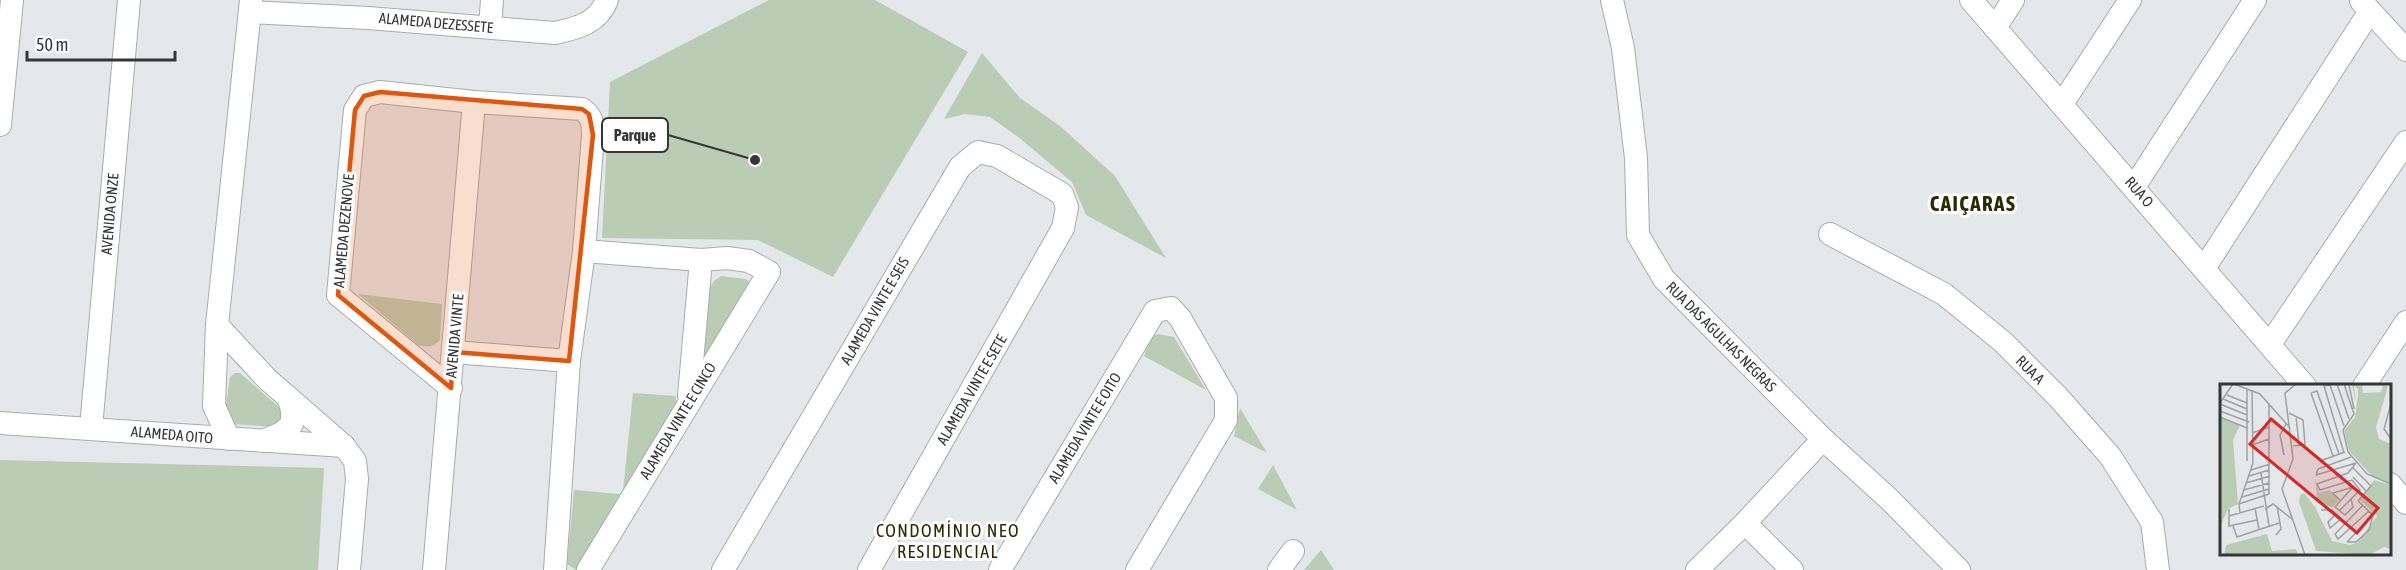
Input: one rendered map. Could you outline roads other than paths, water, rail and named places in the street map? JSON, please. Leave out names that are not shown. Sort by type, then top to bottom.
[{"type":"street","points":[[0,126],[12,0]]},
{"type":"street","name":"AVENIDA ONZE","points":[[91,428],[129,0]]},
{"type":"street","points":[[490,27],[492,0]]},
{"type":"street","name":"ALAMEDA DEZESSETE","points":[[251,6],[369,9],[490,27],[555,33],[578,28],[593,20],[607,0]]},
{"type":"street","name":"RUA DAS AGULHAS NEGRAS","points":[[1612,0],[1623,48],[1635,158],[1638,235],[1664,279],[1823,439],[1888,499],[1959,570]]},
{"type":"street","name":"RUA O","points":[[1971,0],[2205,267],[2303,384]]},
{"type":"street","points":[[1995,28],[2013,0]]},
{"type":"street","points":[[2062,104],[2130,0]]},
{"type":"street","points":[[2134,187],[2255,0]]},
{"type":"street","points":[[229,439],[214,406],[213,380],[216,325],[251,6]]},
{"type":"street","points":[[2205,267],[2365,6],[2406,50]]},
{"type":"street","name":"ALAMEDA DEZENOVE","points":[[450,388],[338,295],[355,110],[364,96],[380,92],[474,102]]},
{"type":"street","points":[[474,102],[582,108],[589,114],[593,123],[584,251],[569,361],[555,570]]},
{"type":"street","name":"AVENIDA VINTE","points":[[434,570],[474,102]]},
{"type":"street","points":[[2270,344],[2406,142]]},
{"type":"street","name":"ALAMEDA VINTE E SEIS","points":[[723,570],[960,167],[978,152],[997,156],[1062,194],[1067,207]]},
{"type":"street","name":"ALAMEDA VINTE E SETE","points":[[869,570],[1063,228],[1067,207]]},
{"type":"street","name":"RUA A","points":[[1830,234],[1944,294],[2003,342],[2058,397],[2110,456],[2152,522],[2158,570]]},
{"type":"street","points":[[584,251],[701,260],[689,402]]},
{"type":"street","name":"ALAMEDA VINTE E CINCO","points":[[588,570],[769,272],[749,261],[727,258],[701,260]]},
{"type":"street","name":"ALAMEDA VINTE E OITO","points":[[1000,570],[1155,311],[1171,308],[1180,318],[1226,398],[1226,420],[1137,570]]},
{"type":"street","points":[[2365,384],[2406,322]]},
{"type":"street","points":[[216,325],[267,379],[344,446],[355,461],[357,479],[349,570]]},
{"type":"street","points":[[454,352],[569,361]]},
{"type":"street","points":[[213,380],[221,371],[232,365],[267,379]]},
{"type":"street","points":[[263,441],[282,433],[292,424],[292,410],[288,398]]},
{"type":"street","points":[[184,435],[201,423],[214,406]]},
{"type":"street","name":"ALAMEDA OITO","points":[[0,423],[344,446]]},
{"type":"street","points":[[1697,570],[1745,523],[1823,439]]},
{"type":"street","points":[[2391,485],[2406,503]]},
{"type":"street","points":[[1745,523],[1792,570]]},
{"type":"street","points":[[1279,570],[1293,551]]},
{"type":"place","name":"Parque","points":[[755,160]]},
{"type":"district","name":"CAIÇARAS","points":[[1973,204]]},
{"type":"district","name":"CONDOMÍNIO NEO RESIDENCIAL","points":[[948,541]]}]
